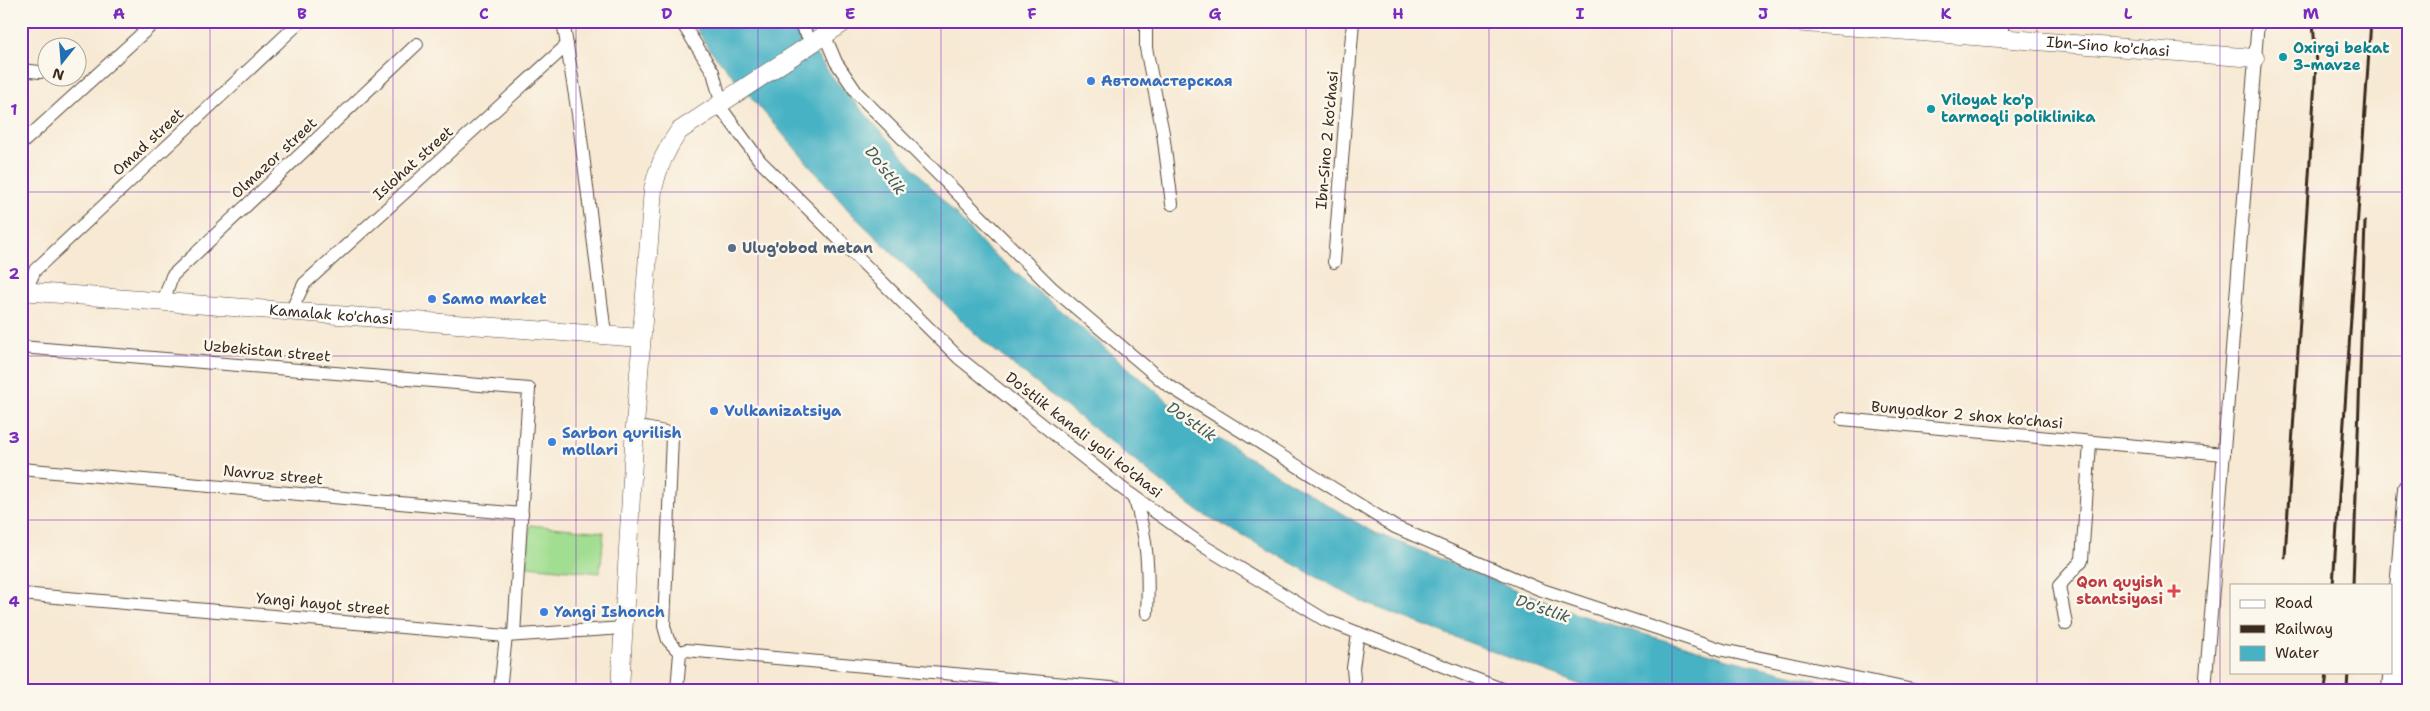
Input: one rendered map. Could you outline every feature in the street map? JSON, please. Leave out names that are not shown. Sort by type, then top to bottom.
[{"type":"highway","points":[[2393,690],[2409,488]]},
{"type":"main road","points":[[620,690],[641,338],[653,189],[659,166],[666,150],[679,131],[818,37],[846,21]]},
{"type":"main road","name":"Ibn-Sino ko'chasi","points":[[1780,21],[2003,30],[2255,58]]},
{"type":"main road","name":"Kamalak ko'chasi","points":[[23,292],[641,338]]},
{"type":"street","points":[[21,144],[156,21]]},
{"type":"street","name":"Omad street","points":[[23,292],[35,270],[301,21]]},
{"type":"street","points":[[563,21],[605,334]]},
{"type":"street","points":[[680,21],[713,72],[724,100]]},
{"type":"street","points":[[798,21],[818,37],[857,93],[1051,287],[1166,384],[1395,527],[1539,589],[1723,650],[1913,690]]},
{"type":"street","points":[[1146,21],[1146,48],[1163,133],[1172,204]]},
{"type":"street","name":"Ibn-Sino 2 ko'chasi","points":[[1334,262],[1353,21]]},
{"type":"street","points":[[2205,690],[2258,21]]},
{"type":"street","name":"Olmazor street","points":[[163,302],[172,276],[417,44]]},
{"type":"street","name":"Islohat street","points":[[291,311],[304,284],[567,45]]},
{"type":"street","points":[[21,70],[38,72]]},
{"type":"street","name":"Do'stlik kanali yoli ko'chasi","points":[[724,100],[760,161],[959,358],[1134,496],[1205,547],[1325,620],[1504,690]]},
{"type":"street","name":"Uzbekistan street","points":[[21,347],[529,389],[522,514]]},
{"type":"street","name":"Bunyodkor 2 shox ko'chasi","points":[[1842,419],[2224,454]]},
{"type":"street","points":[[635,426],[665,432],[672,437],[664,626],[668,640],[680,653],[677,690]]},
{"type":"street","points":[[2066,624],[2059,586],[2082,560],[2090,442]]},
{"type":"street","name":"Navruz street","points":[[21,469],[522,514]]},
{"type":"street","points":[[1134,496],[1142,518],[1149,580],[1147,613]]},
{"type":"street","points":[[500,690],[510,635],[522,514]]},
{"type":"street","name":"Yangi hayot street","points":[[21,594],[510,635],[623,628]]},
{"type":"street","points":[[1355,690],[1353,668],[1358,633]]},
{"type":"street","points":[[680,653],[686,650],[1133,690]]},
{"type":"green space","points":[[530,525],[604,532],[600,573],[527,566]]},
{"type":"water","name":"Do'stlik","points":[[692,21],[792,21],[834,79],[984,246],[1198,427],[1371,531],[1579,615],[1731,660],[1857,690],[1594,690],[1360,601],[1198,511],[984,342],[849,211],[707,46]]},
{"type":"railway","points":[[2285,557],[2316,65],[2313,21]]},
{"type":"railway","points":[[2333,584],[2371,21]]},
{"type":"railway","points":[[2353,584],[2365,222]]},
{"type":"railway","points":[[2325,690],[2327,674]]},
{"type":"railway","points":[[2347,690],[2348,674]]},
{"type":"place","name":"Oxirgi bekat 3-mavze","points":[[2283,57]]},
{"type":"place","name":"Автомастерская","points":[[1091,81]]},
{"type":"place","name":"Viloyat ko'p tarmoqli poliklinika","points":[[1931,109]]},
{"type":"place","name":"Ulug'obod metan","points":[[732,248]]},
{"type":"place","name":"Samo market","points":[[432,299]]},
{"type":"place","name":"Vulkanizatsiya","points":[[714,411]]},
{"type":"place","name":"Sarbon qurilish mollari","points":[[552,442]]},
{"type":"place","name":"Qon quyish stantsiyasi","points":[[2174,591]]},
{"type":"place","name":"Yangi Ishonch","points":[[544,612]]}]
